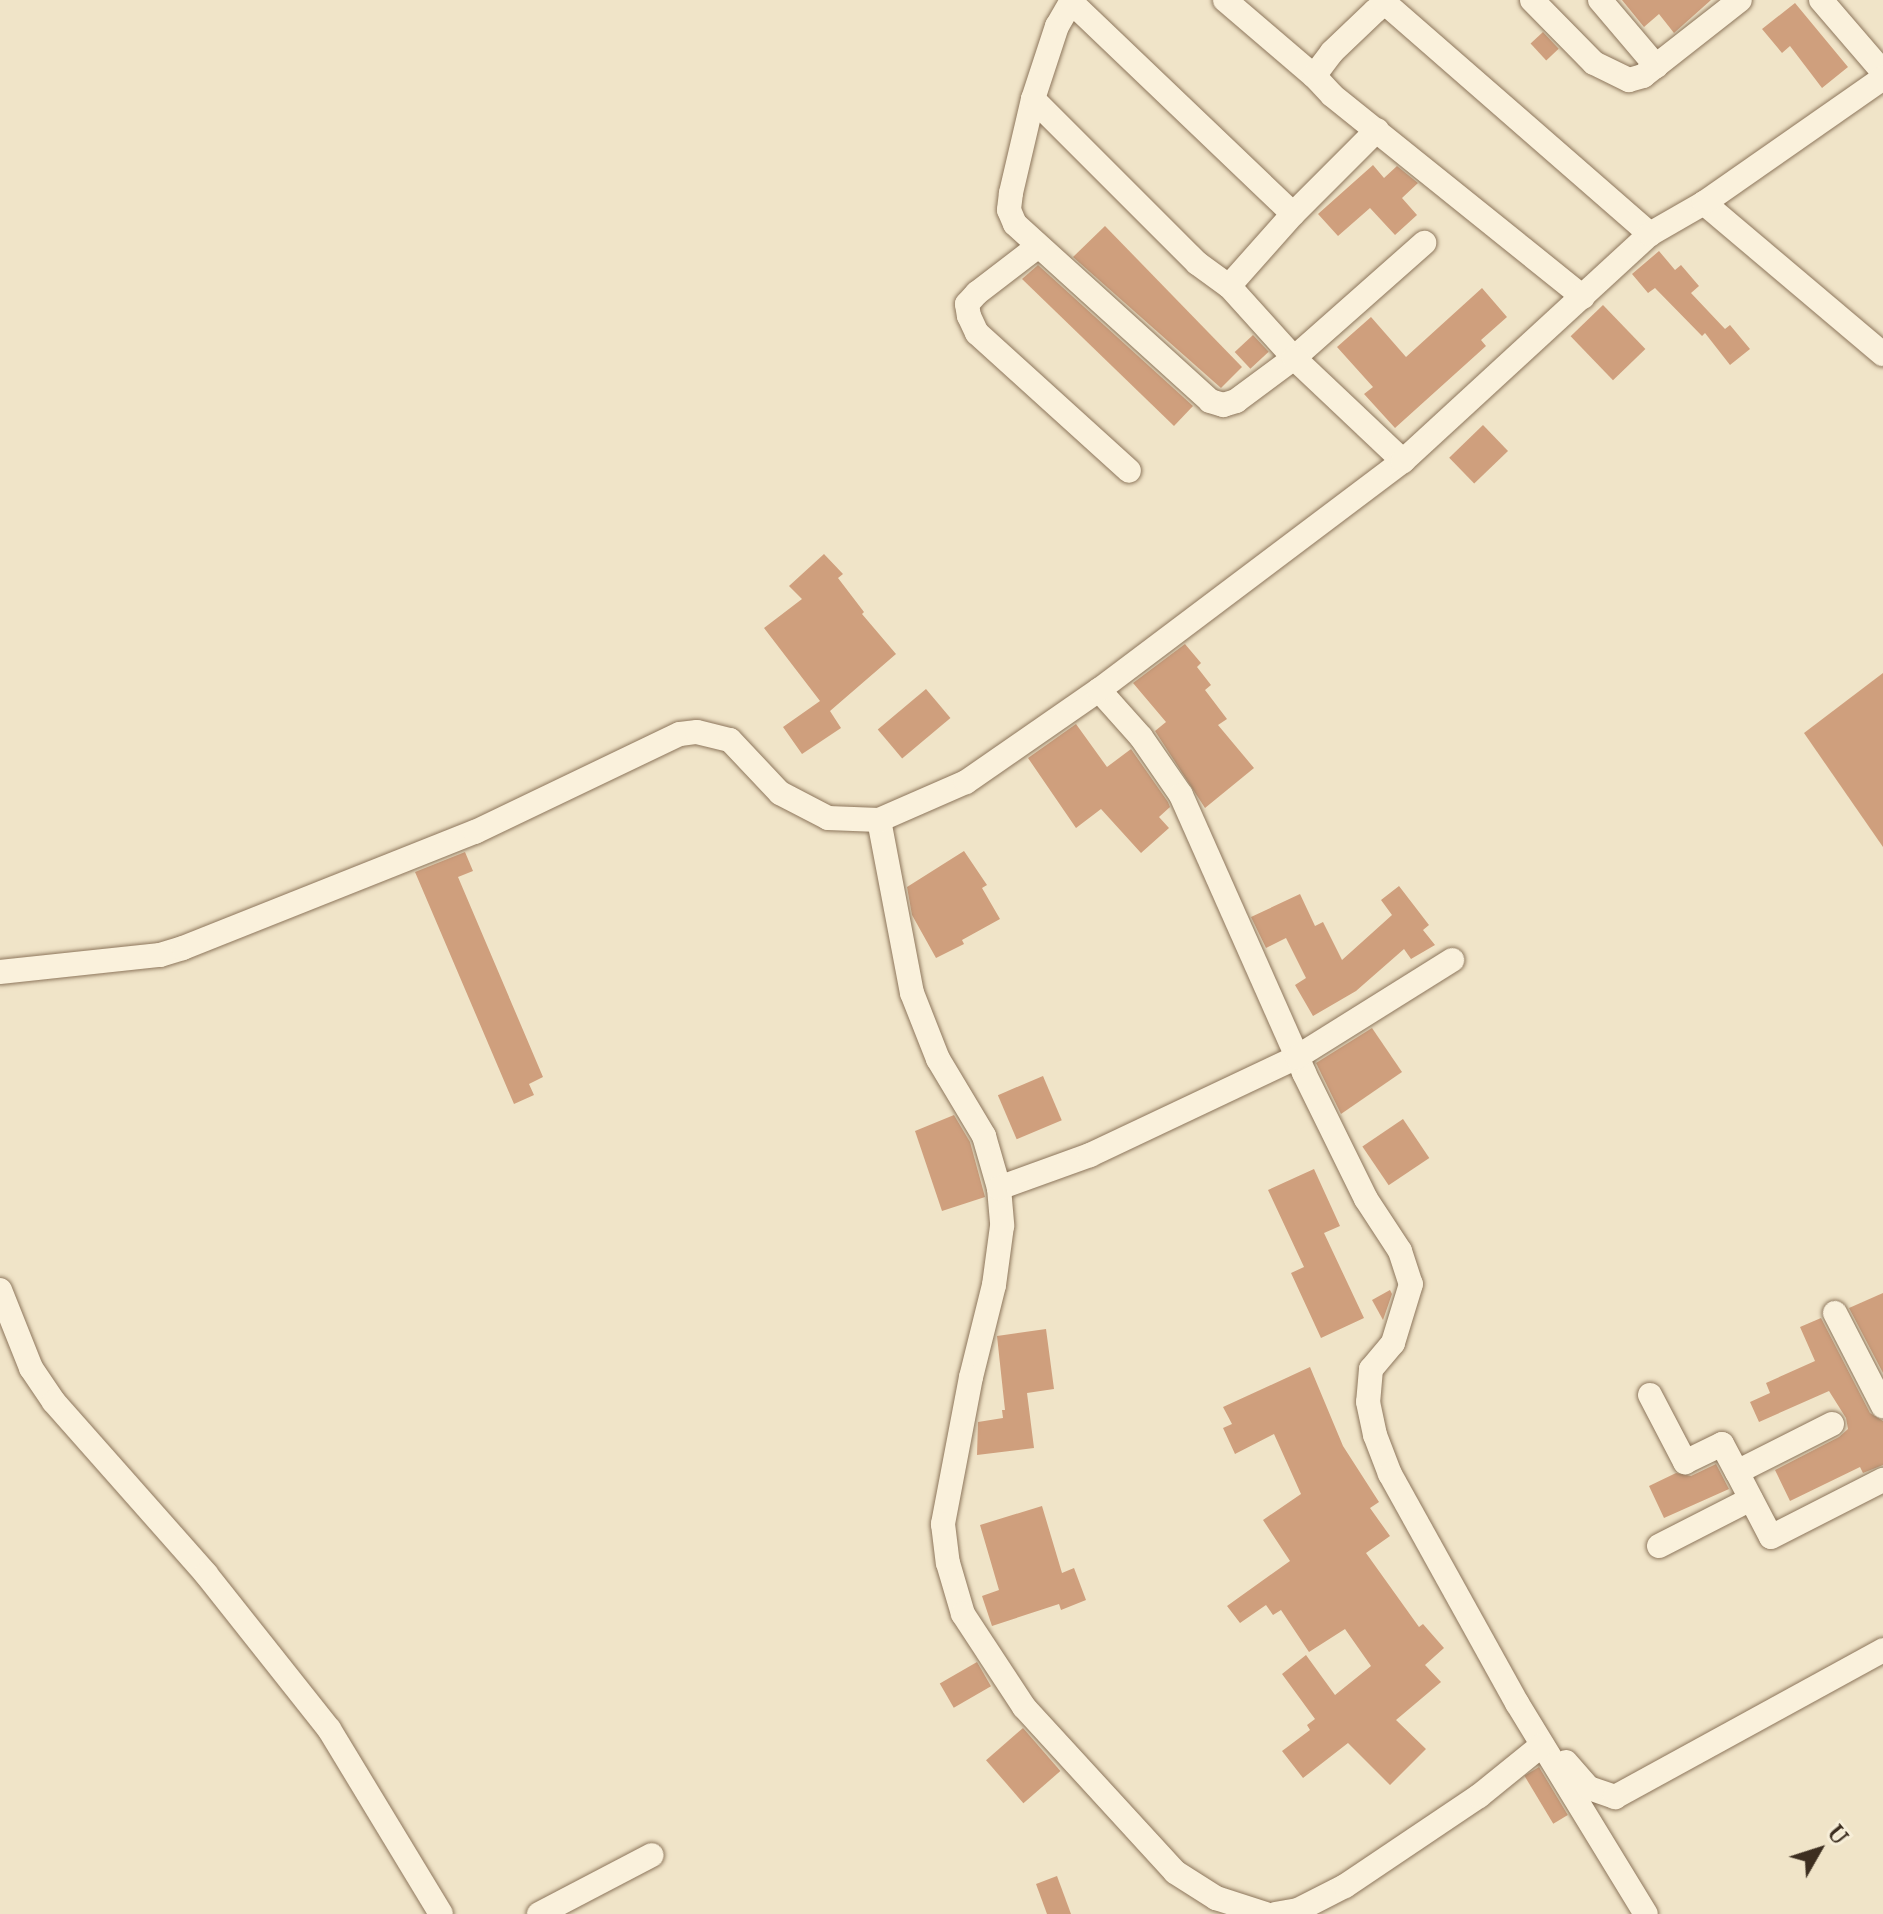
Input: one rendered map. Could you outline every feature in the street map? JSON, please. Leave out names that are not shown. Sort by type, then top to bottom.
[{"type":"street","points":[[1225,0],[1377,130],[1583,297]]},
{"type":"street","points":[[1532,0],[1605,71],[1629,80],[1643,76],[1740,0]]},
{"type":"street","points":[[1600,0],[1656,66]]},
{"type":"street","points":[[1821,0],[1883,72]]},
{"type":"street","points":[[1293,214],[1072,1],[1057,26],[1033,99],[1009,210],[1015,224],[1037,247],[1210,401],[1223,405],[1236,401],[1294,358],[1424,243]]},
{"type":"street","points":[[1314,76],[1332,52],[1383,2],[1650,234]]},
{"type":"street","points":[[0,972],[160,955],[183,948],[475,832],[680,734],[697,732],[730,740],[780,793],[828,818],[879,820],[966,782],[1099,690],[1403,461],[1650,234],[1704,203],[1883,78]]},
{"type":"street","points":[[1033,99],[1197,263],[1229,286],[1294,358],[1403,461]]},
{"type":"street","points":[[1229,286],[1293,214],[1377,130]]},
{"type":"street","points":[[1704,203],[1883,354]]},
{"type":"street","points":[[1037,247],[977,293],[967,304],[969,316],[977,333],[1129,471]]},
{"type":"street","points":[[1099,690],[1141,737],[1181,795],[1297,1057],[1366,1199],[1400,1251],[1411,1284],[1393,1343],[1371,1369],[1368,1402],[1375,1435],[1390,1474],[1542,1745],[1646,1914]]},
{"type":"street","points":[[879,820],[912,993],[938,1059],[984,1136],[999,1188],[1002,1226],[994,1285],[971,1377],[943,1524],[948,1563],[963,1614],[1024,1707],[1175,1872],[1216,1898],[1266,1914]]},
{"type":"street","points":[[999,1188],[1090,1155],[1297,1057],[1452,960]]},
{"type":"street","points":[[0,1290],[31,1368],[54,1402],[206,1574],[329,1729],[441,1914]]},
{"type":"street","points":[[1835,1313],[1883,1406]]},
{"type":"street","points":[[1650,1395],[1685,1462],[1722,1444],[1771,1537],[1883,1480]]},
{"type":"street","points":[[1737,1472],[1832,1424]]},
{"type":"street","points":[[1659,1546],[1751,1499]]},
{"type":"street","points":[[1542,1745],[1560,1755],[1589,1788],[1615,1797],[1883,1650]]},
{"type":"street","points":[[1275,1914],[1298,1910],[1345,1886],[1479,1796],[1542,1745]]},
{"type":"street","points":[[539,1914],[652,1855]]},
{"type":"building","points":[[1622,0],[1711,0],[1674,33],[1659,14],[1644,27]]},
{"type":"building","points":[[1795,3],[1848,67],[1822,88],[1790,46],[1782,53],[1762,29]]},
{"type":"building","points":[[1543,32],[1559,49],[1546,60],[1531,44]]},
{"type":"building","points":[[1373,165],[1384,178],[1397,166],[1418,183],[1402,198],[1417,215],[1395,235],[1370,208],[1338,236],[1318,214]]},
{"type":"building","points":[[1105,226],[1242,367],[1221,388],[1073,257]]},
{"type":"building","points":[[1659,251],[1675,270],[1681,265],[1699,286],[1691,293],[1725,329],[1730,325],[1750,349],[1730,365],[1705,333],[1702,336],[1655,288],[1648,293],[1632,274]]},
{"type":"building","points":[[1038,265],[1193,406],[1174,426],[1022,279]]},
{"type":"building","points":[[1482,288],[1507,317],[1481,340],[1486,346],[1395,428],[1364,394],[1373,387],[1337,347],[1371,317],[1406,357]]},
{"type":"building","points":[[1603,305],[1645,349],[1613,380],[1571,336]]},
{"type":"building","points":[[1253,335],[1269,352],[1250,369],[1235,352]]},
{"type":"building","points":[[1483,425],[1508,451],[1474,484],[1449,458]]},
{"type":"building","points":[[824,554],[843,574],[838,578],[864,612],[862,614],[896,654],[830,711],[841,728],[802,754],[783,727],[820,701],[764,628],[802,599],[789,586]]},
{"type":"building","points":[[1185,644],[1201,663],[1197,667],[1211,685],[1205,690],[1227,719],[1218,725],[1254,768],[1205,808],[1155,731],[1166,722],[1133,683]]},
{"type":"building","points":[[1883,673],[1883,847],[1804,733]]},
{"type":"building","points":[[926,689],[950,718],[902,759],[878,729]]},
{"type":"building","points":[[1076,724],[1107,767],[1131,749],[1168,802],[1170,807],[1159,817],[1169,828],[1141,853],[1101,809],[1076,828],[1028,758]]},
{"type":"building","points":[[964,851],[987,885],[982,888],[1000,919],[962,940],[964,944],[936,958],[912,915],[907,887]]},
{"type":"building","points":[[465,852],[473,871],[458,877],[543,1077],[529,1084],[534,1095],[514,1104],[415,872]]},
{"type":"building","points":[[1399,886],[1429,925],[1423,930],[1435,945],[1411,959],[1404,949],[1356,991],[1313,1016],[1295,985],[1306,978],[1286,938],[1266,948],[1251,917],[1300,894],[1315,926],[1323,922],[1342,960],[1392,915],[1381,900]]},
{"type":"building","points":[[1372,1028],[1402,1072],[1341,1114],[1316,1063]]},
{"type":"building","points":[[1043,1076],[1062,1120],[1017,1139],[998,1095]]},
{"type":"building","points":[[954,1115],[970,1142],[985,1197],[942,1211],[915,1131]]},
{"type":"building","points":[[1403,1119],[1429,1158],[1389,1185],[1362,1146]]},
{"type":"building","points":[[1314,1169],[1340,1226],[1324,1233],[1364,1318],[1321,1338],[1291,1273],[1304,1267],[1268,1190]]},
{"type":"building","points":[[1390,1290],[1392,1294],[1383,1320],[1372,1300]]},
{"type":"building","points":[[1883,1293],[1883,1373],[1849,1308]]},
{"type":"building","points":[[1821,1318],[1870,1413],[1883,1421],[1883,1465],[1863,1473],[1860,1467],[1790,1501],[1775,1470],[1839,1437],[1848,1429],[1846,1418],[1829,1391],[1759,1422],[1750,1402],[1770,1393],[1766,1383],[1815,1361],[1800,1327]]},
{"type":"building","points":[[1046,1329],[1054,1389],[1027,1393],[1034,1448],[977,1455],[978,1422],[1003,1418],[1002,1410],[1005,1410],[997,1336]]},
{"type":"building","points":[[1310,1367],[1343,1446],[1379,1502],[1370,1508],[1390,1536],[1366,1553],[1419,1627],[1423,1624],[1444,1648],[1425,1665],[1441,1682],[1396,1720],[1426,1749],[1390,1785],[1348,1743],[1303,1778],[1282,1751],[1310,1730],[1307,1725],[1315,1719],[1282,1674],[1306,1655],[1335,1695],[1371,1666],[1345,1629],[1309,1652],[1281,1610],[1273,1615],[1266,1605],[1240,1623],[1227,1606],[1290,1561],[1263,1520],[1301,1494],[1274,1434],[1235,1454],[1223,1428],[1232,1424],[1223,1407]]},
{"type":"building","points":[[1716,1464],[1729,1489],[1664,1518],[1649,1486],[1676,1473],[1691,1476]]},
{"type":"building","points":[[1042,1506],[1062,1573],[1074,1568],[1086,1600],[1061,1610],[1059,1604],[992,1626],[982,1596],[999,1590],[980,1525]]},
{"type":"building","points":[[977,1662],[991,1686],[954,1708],[940,1684]]},
{"type":"building","points":[[1023,1728],[1060,1771],[1023,1803],[986,1760]]},
{"type":"building","points":[[1539,1767],[1568,1815],[1553,1824],[1524,1776]]},
{"type":"building","points":[[1057,1876],[1071,1914],[1047,1914],[1036,1884]]}]
